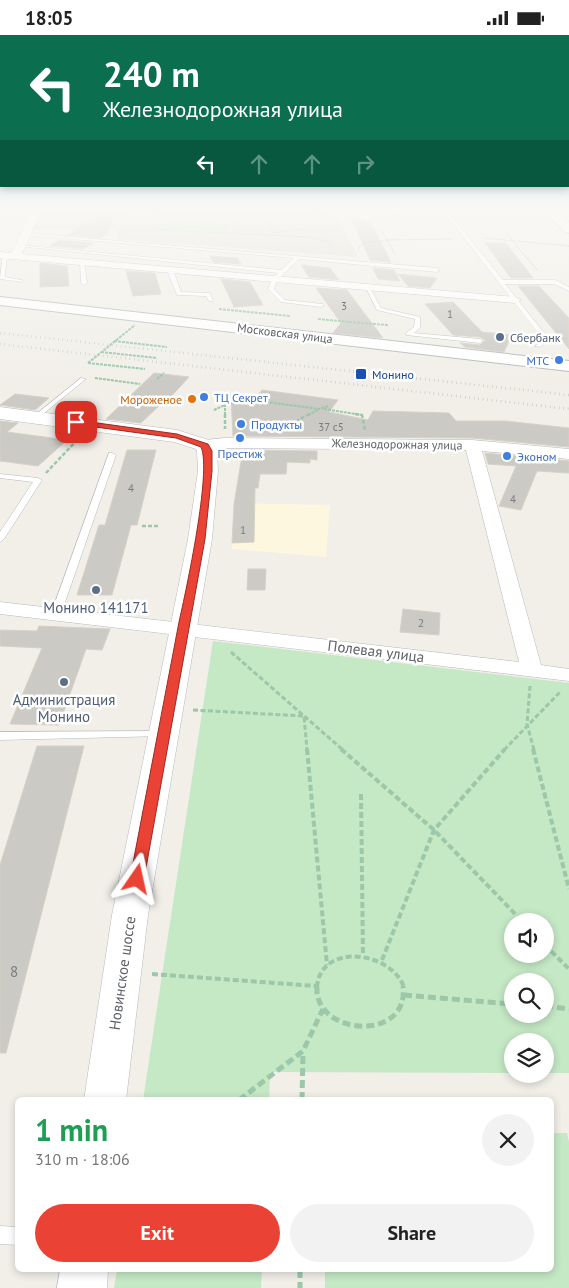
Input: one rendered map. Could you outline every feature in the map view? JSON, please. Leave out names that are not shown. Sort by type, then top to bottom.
[{"type":"main road","points":[[0,413],[156,432],[199,443]]},
{"type":"main road","name":"Новинское шоссе","points":[[105,1097],[121,971],[164,734],[192,629],[208,471],[208,451],[199,443]]},
{"type":"main road","points":[[82,1288],[84,1272]]},
{"type":"street","points":[[121,265],[279,276],[367,287],[515,300]]},
{"type":"street","name":"Московская улица","points":[[0,301],[569,366]]},
{"type":"street","name":"Железнодорожная улица","points":[[199,443],[472,445],[569,454]]},
{"type":"street","points":[[472,445],[532,671]]},
{"type":"street","name":"Полевая улица","points":[[0,608],[192,629],[532,671],[566,683]]},
{"type":"lane","points":[[6,265],[2,278],[20,281]]},
{"type":"lane","points":[[82,265],[84,283]]},
{"type":"lane","points":[[150,268],[154,265]]},
{"type":"lane","points":[[202,265],[279,276]]},
{"type":"lane","points":[[290,265],[279,276],[271,289],[283,301],[321,305]]},
{"type":"lane","points":[[389,265],[437,270]]},
{"type":"lane","points":[[488,265],[546,339],[538,346]]},
{"type":"lane","points":[[170,270],[179,294],[208,294],[211,300]]},
{"type":"lane","points":[[502,283],[556,282],[569,289]]},
{"type":"lane","points":[[367,287],[379,309],[418,318],[417,327],[408,334],[480,341]]},
{"type":"lane","points":[[36,417],[82,379]]},
{"type":"lane","points":[[56,614],[112,455]]},
{"type":"lane","points":[[0,476],[38,480],[0,539]]},
{"type":"lane","points":[[0,736],[164,734]]},
{"type":"lane","points":[[0,1235],[15,1236]]},
{"type":"path","points":[[424,265],[437,270]]},
{"type":"path","points":[[532,265],[546,282]]},
{"type":"path","points":[[321,305],[328,316],[334,319],[417,327]]},
{"type":"path","points":[[135,325],[88,363],[145,369]]},
{"type":"path","points":[[114,341],[167,347]]},
{"type":"path","points":[[102,352],[157,358]]},
{"type":"path","points":[[157,379],[164,373]]},
{"type":"path","points":[[82,379],[85,377],[140,384]]},
{"type":"path","points":[[214,410],[244,399],[319,409],[337,409],[362,415],[366,434]]},
{"type":"path","points":[[225,443],[226,405]]},
{"type":"path","points":[[303,444],[298,420],[329,406]]},
{"type":"path","points":[[38,480],[82,435]]},
{"type":"path","points":[[142,526],[160,526]]},
{"type":"path","points":[[192,629],[226,646],[434,830],[514,913]]},
{"type":"path","points":[[532,671],[527,724],[569,889]]},
{"type":"path","points":[[382,960],[434,830],[527,724],[566,683]]},
{"type":"path","points":[[193,710],[304,716]]},
{"type":"path","points":[[304,716],[327,965]]},
{"type":"path","points":[[361,794],[363,955]]},
{"type":"path","points":[[554,954],[569,969]]},
{"type":"path","points":[[363,955],[382,960],[396,971],[402,982],[404,995],[401,1007],[391,1019],[376,1026],[353,1027],[337,1021],[323,1009],[317,997],[316,986],[320,974],[327,965],[339,958],[363,955]]},
{"type":"path","points":[[152,974],[316,986]]},
{"type":"path","points":[[404,995],[504,1003]]},
{"type":"path","points":[[554,1008],[569,1009]]},
{"type":"path","points":[[302,1097],[303,1051],[323,1009]]},
{"type":"path","points":[[243,1097],[303,1051]]},
{"type":"path","points":[[300,1272],[300,1288]]},
{"type":"shaded area","points":[[234,503],[330,505],[326,557],[232,549]]},
{"type":"green space","points":[[213,641],[569,683],[569,1073],[554,1073],[554,1033],[504,1033],[504,1073],[270,1072],[269,1097],[143,1097]]},
{"type":"green space","points":[[554,1133],[567,1133],[569,1142],[569,1288],[325,1288],[325,1272],[554,1272]]},
{"type":"green space","points":[[117,1272],[262,1272],[261,1288],[114,1288]]},
{"type":"building","points":[[40,265],[67,266],[69,286],[40,287]]},
{"type":"building","points":[[301,265],[330,268],[339,280],[309,277]]},
{"type":"building","points":[[502,265],[523,265],[533,278],[511,278]]},
{"type":"building","points":[[373,268],[394,270],[400,281],[378,279]]},
{"type":"building","points":[[126,271],[155,273],[161,294],[133,296]]},
{"type":"building","points":[[398,274],[437,278],[430,288],[408,286]]},
{"type":"building","points":[[221,279],[250,282],[263,305],[234,307]]},
{"type":"building","points":[[518,286],[539,286],[569,318],[569,349]]},
{"type":"building","points":[[316,288],[347,290],[383,338],[333,333],[341,323]]},
{"type":"building","points":[[453,302],[482,332],[512,335],[504,352],[465,347],[460,343],[480,345],[485,340],[480,337],[453,335],[425,304]]},
{"type":"building","points":[[154,373],[189,377],[166,402],[163,402],[141,423],[106,419]]},
{"type":"building","points":[[262,390],[338,400],[329,412],[368,420],[373,411],[449,413],[456,421],[505,421],[569,428],[569,447],[472,438],[233,436],[231,395],[256,397]]},
{"type":"building","points":[[15,394],[49,398],[35,410],[0,405]]},
{"type":"building","points":[[0,421],[18,423],[7,432],[67,440],[38,466],[0,461]]},
{"type":"building","points":[[127,450],[156,450],[137,525],[131,525],[112,595],[77,595],[99,525],[105,525]]},
{"type":"building","points":[[243,450],[317,451],[317,460],[310,459],[310,463],[287,462],[286,474],[260,474],[258,488],[255,488],[254,542],[232,543],[234,504]]},
{"type":"building","points":[[485,453],[569,461],[569,473],[537,471],[521,510],[499,506],[516,466],[488,464]]},
{"type":"building","points":[[248,569],[266,569],[265,590],[247,590]]},
{"type":"building","points":[[403,609],[440,613],[439,635],[400,632]]},
{"type":"building","points":[[39,626],[110,629],[102,650],[86,649],[59,725],[10,724],[42,648],[0,646],[0,630],[37,631]]},
{"type":"building","points":[[37,746],[84,746],[6,1053],[0,1053],[0,865]]},
{"type":"railway","points":[[0,333],[569,395]]},
{"type":"railway","points":[[0,344],[569,409]]},
{"type":"place","name":"Сбербанк","points":[[500,337]]},
{"type":"place","name":"МТС","points":[[559,360]]},
{"type":"place","name":"Монино","points":[[361,374]]},
{"type":"place","name":"ТЦ Секрет","points":[[204,397]]},
{"type":"place","name":"Мороженое","points":[[192,399]]},
{"type":"place","name":"Продукты","points":[[241,424]]},
{"type":"place","name":"Престиж","points":[[240,438]]},
{"type":"place","name":"Эконом","points":[[507,456]]},
{"type":"place","name":"Монино 141171","points":[[96,590]]},
{"type":"place","name":"Администрация Монино","points":[[64,682]]},
{"type":"route","points":[[76,422],[177,436],[205,445],[208,451],[208,471],[200,539],[137,879]]}]
